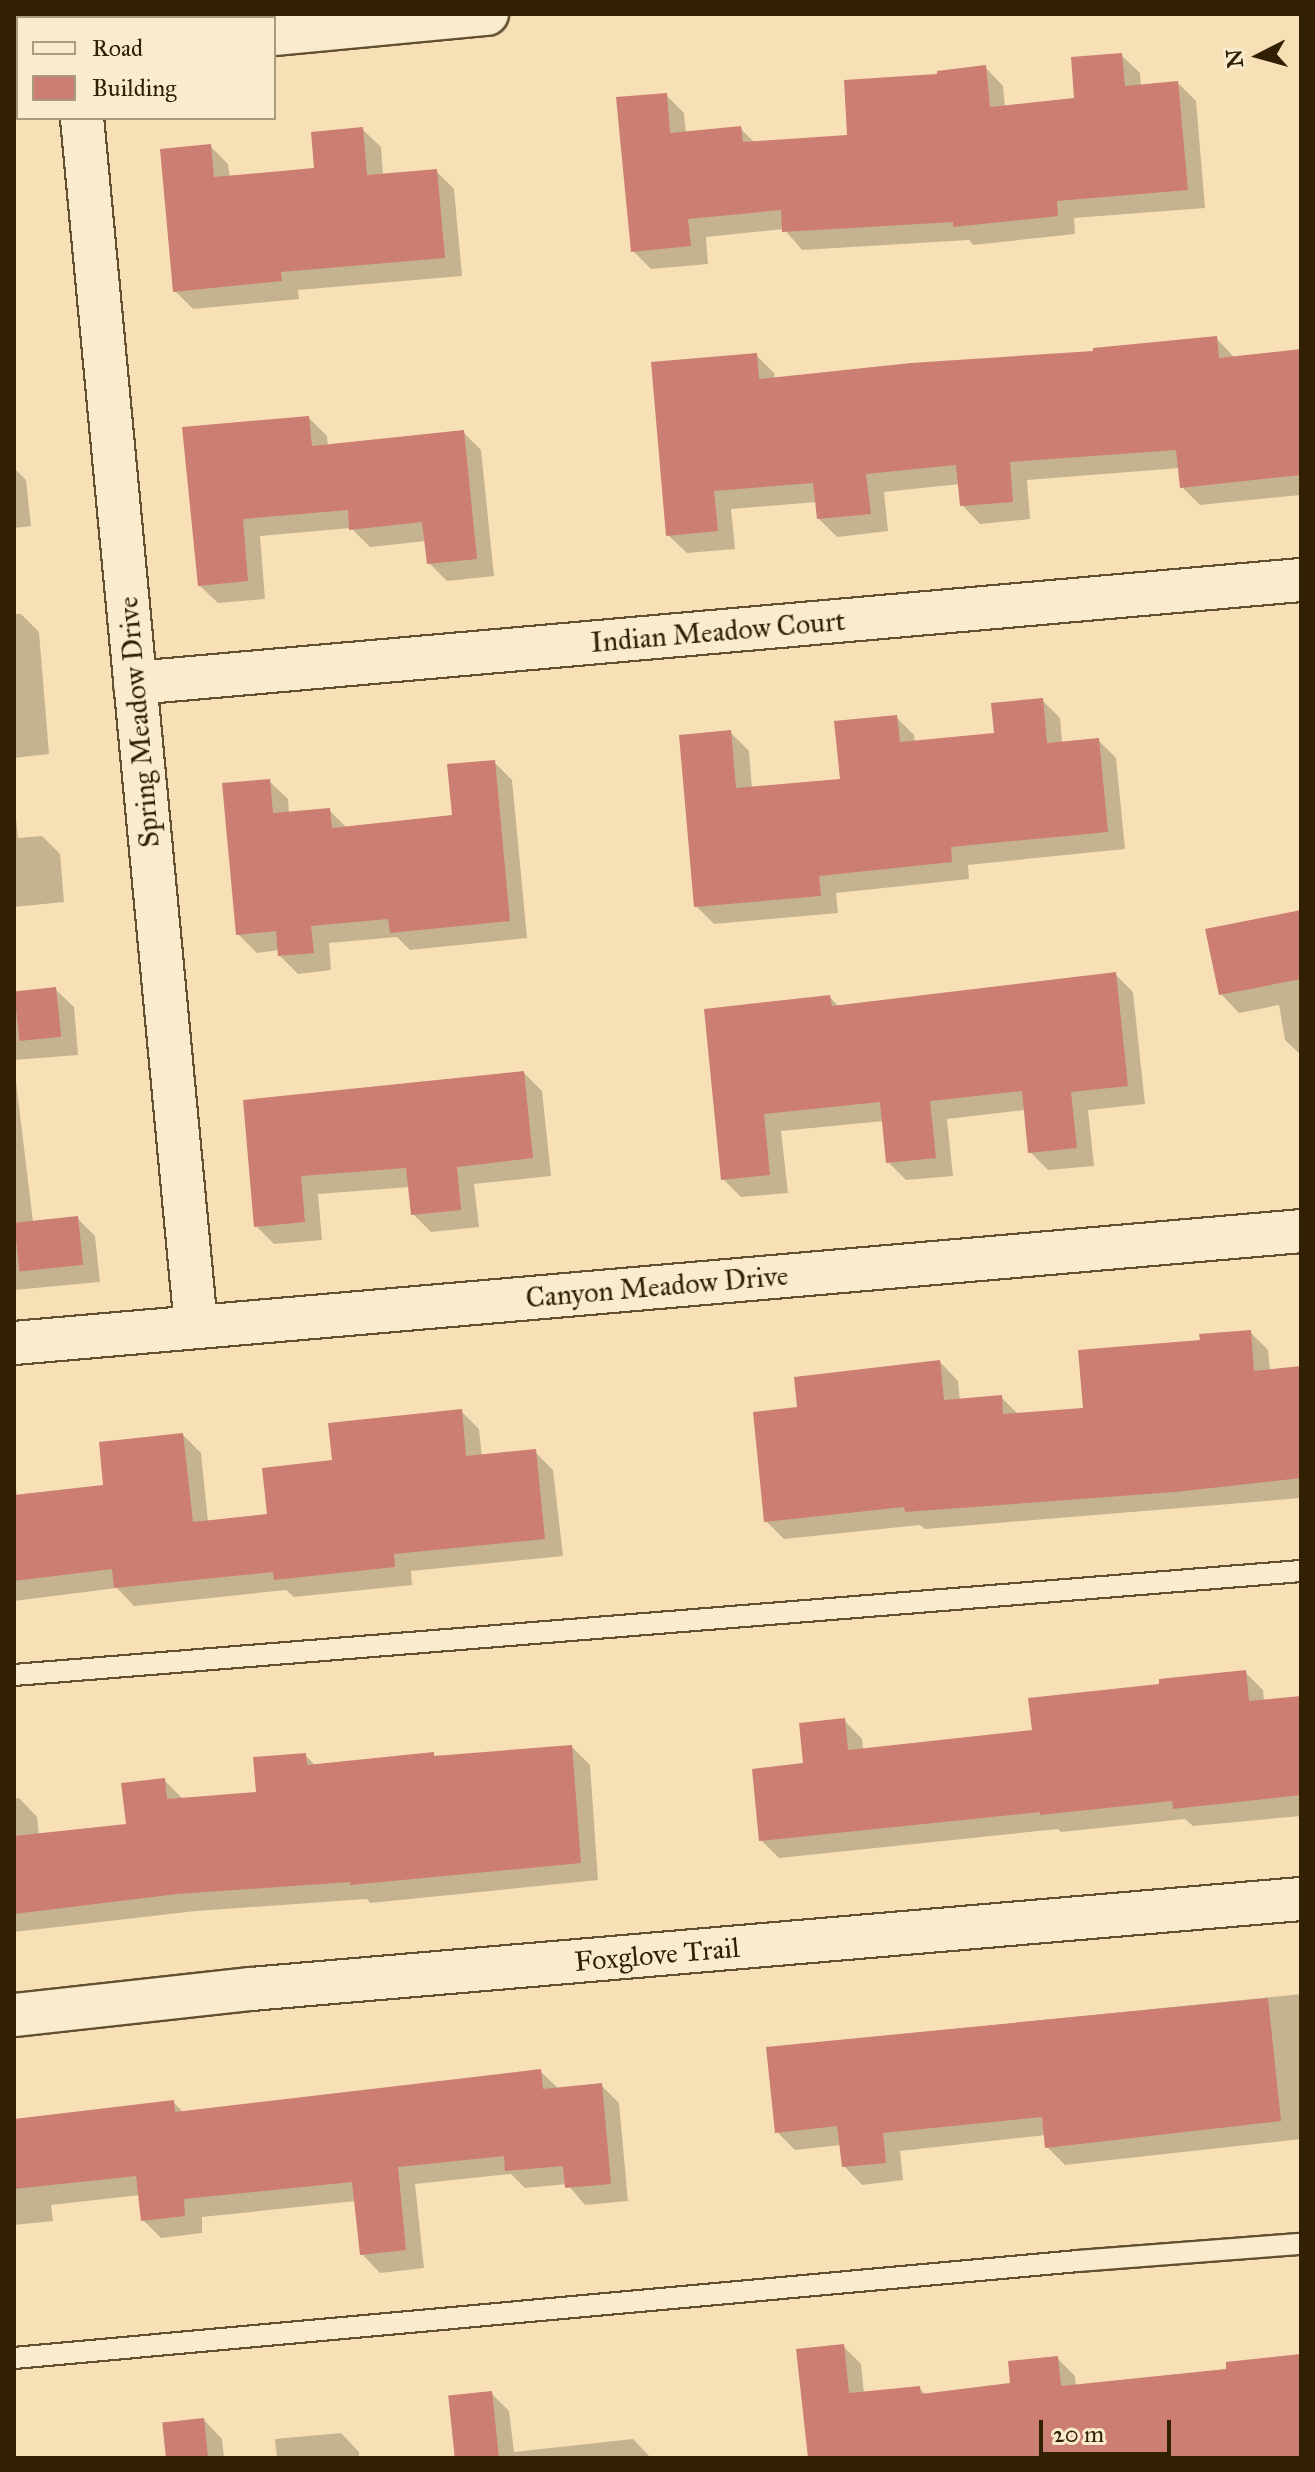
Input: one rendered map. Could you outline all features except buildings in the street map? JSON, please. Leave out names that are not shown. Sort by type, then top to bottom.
[{"type":"street","points":[[276,34],[487,14]]},
{"type":"street","name":"Spring Meadow Drive","points":[[82,120],[196,1327]]},
{"type":"street","name":"Indian Meadow Court","points":[[135,683],[1301,580]]},
{"type":"street","name":"Canyon Meadow Drive","points":[[14,1343],[1301,1231]]},
{"type":"street","name":"Foxglove Trail","points":[[14,2015],[267,1988],[1301,1899]]},
{"type":"lane","points":[[14,1675],[1301,1571]]},
{"type":"lane","points":[[14,2358],[1078,2261],[1301,2244]]}]
